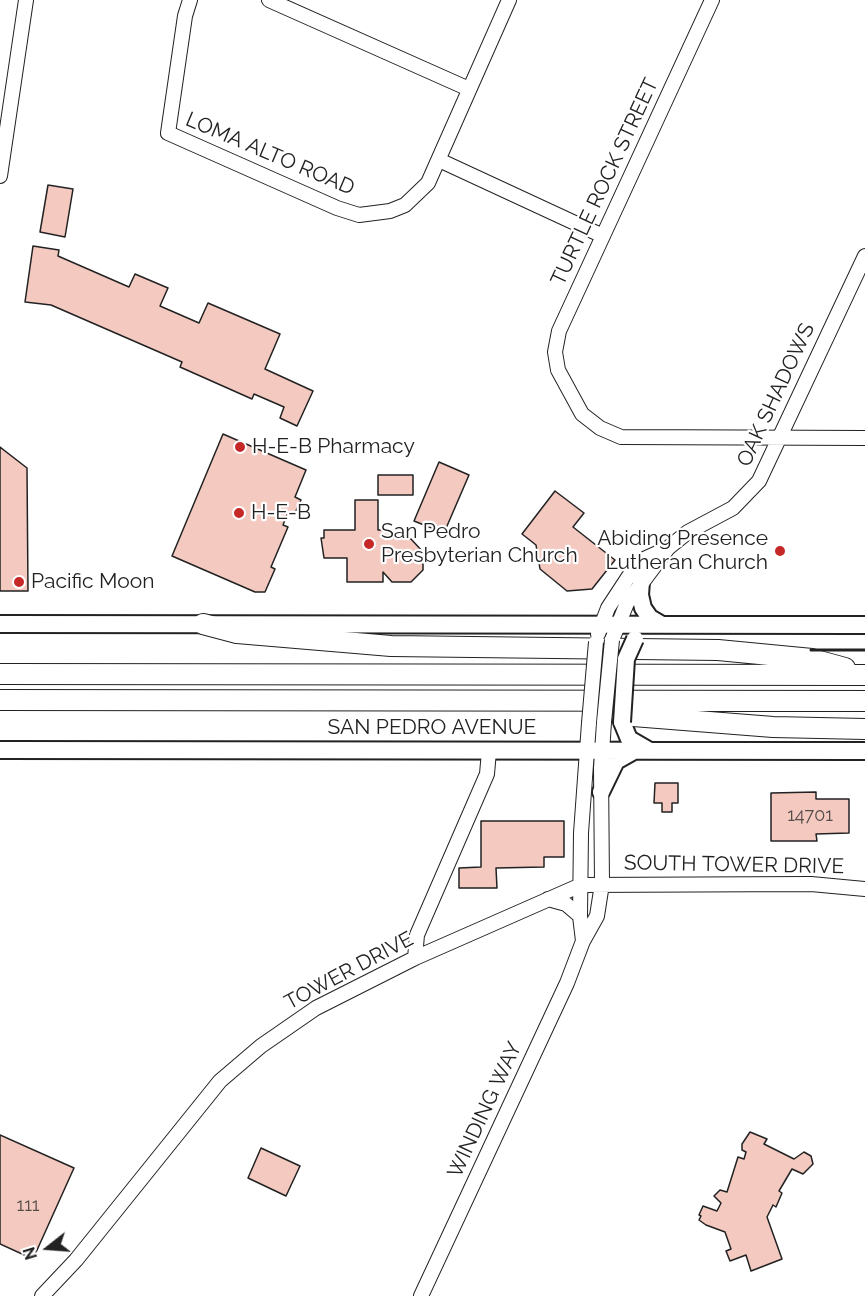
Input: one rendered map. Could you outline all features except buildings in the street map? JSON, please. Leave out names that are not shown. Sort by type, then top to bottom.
[{"type":"highway","points":[[203,624],[237,633],[391,646],[718,650],[812,659],[865,674]]},
{"type":"highway","points":[[0,674],[865,674]]},
{"type":"highway","points":[[0,700],[865,701]]},
{"type":"highway","points":[[610,701],[633,716],[773,727],[865,729]]},
{"type":"main road","points":[[641,581],[640,595],[643,609],[659,625]]},
{"type":"main road","points":[[0,624],[203,624],[610,630],[659,625],[865,625]]},
{"type":"main road","points":[[651,751],[629,739],[622,722],[627,654],[635,639],[659,625]]},
{"type":"main road","name":"SAN PEDRO AVENUE","points":[[0,750],[865,751]]},
{"type":"main road","points":[[601,792],[619,758],[633,751]]},
{"type":"street","points":[[0,176],[26,0]]},
{"type":"street","name":"LOMA ALTO ROAD","points":[[190,0],[185,16],[168,133],[337,208],[359,215],[390,211],[405,205],[428,183],[509,0]]},
{"type":"street","points":[[268,0],[469,89]]},
{"type":"street","name":"TURTLE ROCK STREET","points":[[711,0],[559,331],[555,352],[558,370],[582,414],[600,428],[621,436],[865,438]]},
{"type":"street","points":[[439,160],[603,236]]},
{"type":"street","name":"OAK SHADOWS","points":[[610,630],[641,581],[668,548],[688,532],[733,508],[749,495],[759,481],[865,256]]},
{"type":"street","name":"OAK SHADOWS","points":[[610,630],[629,576],[646,558],[668,548]]},
{"type":"street","points":[[595,751],[589,723],[596,642],[610,630]]},
{"type":"street","points":[[595,751],[604,722],[610,630]]},
{"type":"street","points":[[415,958],[417,935],[487,774],[489,751]]},
{"type":"street","name":"WINDING WAY","points":[[421,1296],[567,983],[583,941],[597,916],[602,884],[602,811],[595,751]]},
{"type":"street","name":"WINDING WAY","points":[[583,941],[580,916],[583,811],[595,751]]},
{"type":"street","points":[[583,811],[602,811]]},
{"type":"street","name":"TOWER DRIVE","points":[[42,1296],[76,1260],[220,1081],[261,1046],[316,1008],[415,958],[581,885],[602,884]]},
{"type":"street","name":"SOUTH TOWER DRIVE","points":[[602,884],[811,884],[865,889]]},
{"type":"street","points":[[548,899],[566,904],[580,916]]},
{"type":"wall","points":[[811,650],[865,650]]},
{"type":"place","name":"H-E-B Pharmacy","points":[[240,447]]},
{"type":"place","name":"H-E-B","points":[[239,513]]},
{"type":"place","name":"San Pedro Presbyterian Church","points":[[369,544]]},
{"type":"place","name":"Abiding Presence Lutheran Church","points":[[780,551]]},
{"type":"place","name":"Pacific Moon","points":[[19,582]]}]
